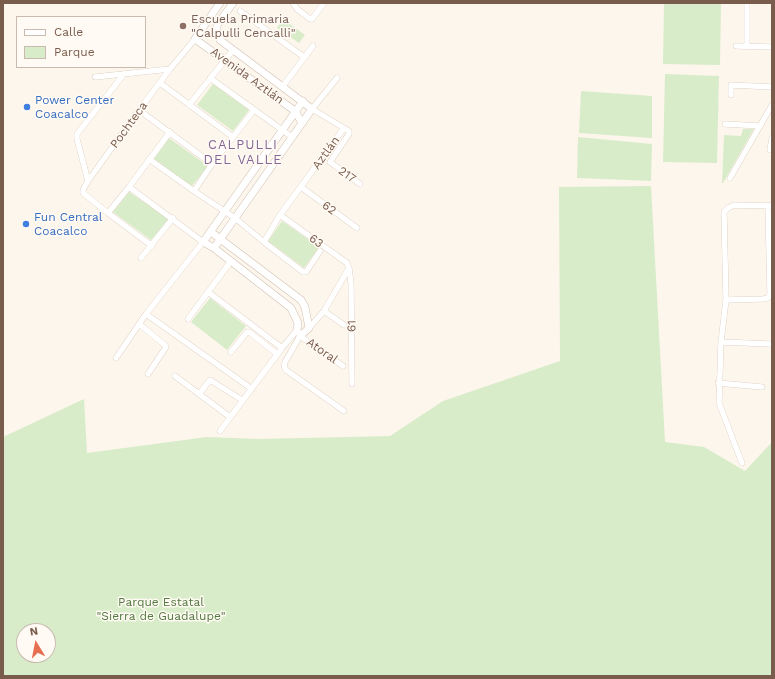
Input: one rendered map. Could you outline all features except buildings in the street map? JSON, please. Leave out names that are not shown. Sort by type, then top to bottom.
[{"type":"street","name":"Avenida Aztlán","points":[[233,3],[217,25],[217,32],[220,40],[312,109]]},
{"type":"street","points":[[293,3],[297,9],[310,19],[312,19],[324,3]]},
{"type":"street","points":[[747,3],[747,46]]},
{"type":"street","points":[[195,39],[218,5],[225,15]]},
{"type":"street","points":[[240,11],[304,57]]},
{"type":"street","name":"Avenida Aztlán","points":[[195,39],[295,111],[302,123]]},
{"type":"street","name":"Pochteca","points":[[108,213],[83,193],[88,181],[139,110],[195,39]]},
{"type":"street","points":[[283,86],[313,46]]},
{"type":"street","points":[[736,46],[772,47]]},
{"type":"street","points":[[189,105],[233,50]]},
{"type":"street","points":[[95,77],[170,69]]},
{"type":"street","points":[[88,181],[76,136],[124,74]]},
{"type":"street","points":[[210,78],[292,136]]},
{"type":"street","points":[[214,248],[292,136],[337,78]]},
{"type":"street","points":[[160,83],[233,137]]},
{"type":"street","points":[[731,95],[731,85],[772,87]]},
{"type":"street","name":"Avenida Aztlán","points":[[116,358],[146,314],[211,232],[302,101]]},
{"type":"street","points":[[730,178],[772,107]]},
{"type":"street","name":"Aztlán","points":[[264,242],[280,215],[344,128],[312,109]]},
{"type":"street","points":[[139,110],[212,164]]},
{"type":"street","points":[[194,191],[212,164],[254,110]]},
{"type":"street","points":[[725,124],[760,126]]},
{"type":"street","name":"217","points":[[344,128],[349,131],[349,134],[330,162],[360,184]]},
{"type":"street","points":[[152,246],[108,213],[170,132]]},
{"type":"street","points":[[770,150],[772,138]]},
{"type":"street","points":[[149,159],[235,218],[304,273],[320,251]]},
{"type":"street","points":[[129,187],[173,218],[203,242],[214,248],[291,308],[298,323],[299,333],[285,362],[284,366],[286,370],[344,411]]},
{"type":"street","name":"62","points":[[301,187],[357,228]]},
{"type":"street","points":[[726,300],[768,298],[770,294],[770,206],[734,205],[724,212],[726,300],[718,383],[719,403],[742,464]]},
{"type":"street","name":"63","points":[[280,215],[347,263],[349,268]]},
{"type":"street","points":[[141,258],[173,218]]},
{"type":"street","points":[[211,232],[301,300],[305,307],[308,328],[299,333],[282,348],[220,431]]},
{"type":"street","points":[[188,319],[231,261]]},
{"type":"street","name":"Atoral","points":[[308,328],[324,310],[349,268]]},
{"type":"street","name":"61","points":[[349,268],[351,283],[352,384]]},
{"type":"street","points":[[208,292],[282,348]]},
{"type":"street","points":[[324,310],[344,325]]},
{"type":"street","points":[[146,314],[252,389]]},
{"type":"street","points":[[139,324],[166,347],[148,374]]},
{"type":"street","points":[[230,352],[247,332],[250,332],[277,354]]},
{"type":"street","name":"Atoral","points":[[299,333],[343,366]]},
{"type":"street","points":[[721,342],[770,344]]},
{"type":"street","points":[[175,376],[230,417]]},
{"type":"street","points":[[199,394],[210,380],[242,400]]},
{"type":"street","points":[[718,383],[762,387]]},
{"type":"green space","points":[[664,3],[721,3],[720,65],[663,64]]},
{"type":"green space","points":[[283,19],[305,35],[299,43],[277,28]]},
{"type":"green space","points":[[665,74],[719,76],[717,163],[663,162]]},
{"type":"green space","points":[[213,84],[249,110],[233,131],[197,105]]},
{"type":"green space","points":[[581,91],[652,96],[652,138],[579,133]]},
{"type":"green space","points":[[743,129],[754,129],[722,183],[724,135],[741,136]]},
{"type":"green space","points":[[578,137],[652,144],[651,181],[577,178]]},
{"type":"green space","points":[[169,138],[208,166],[192,186],[154,159]]},
{"type":"green space","name":"Parque Estatal \"Sierra de Guadalupe\"","points":[[651,186],[665,442],[704,447],[745,471],[772,442],[772,676],[3,676],[3,437],[84,399],[87,453],[207,437],[257,439],[390,436],[443,401],[560,361],[559,187]]},
{"type":"green space","points":[[129,192],[169,219],[151,240],[113,212]]},
{"type":"green space","points":[[282,221],[319,247],[304,268],[268,241]]},
{"type":"green space","points":[[210,298],[246,326],[227,350],[191,322]]},
{"type":"place","name":"Escuela Primaria \"Calpulli Cencalli\"","points":[[183,26]]},
{"type":"place","name":"Power Center Coacalco","points":[[27,107]]},
{"type":"place","name":"Fun Central Coacalco","points":[[26,224]]},
{"type":"district","name":"CALPULLI DEL VALLE","points":[[243,152]]}]
